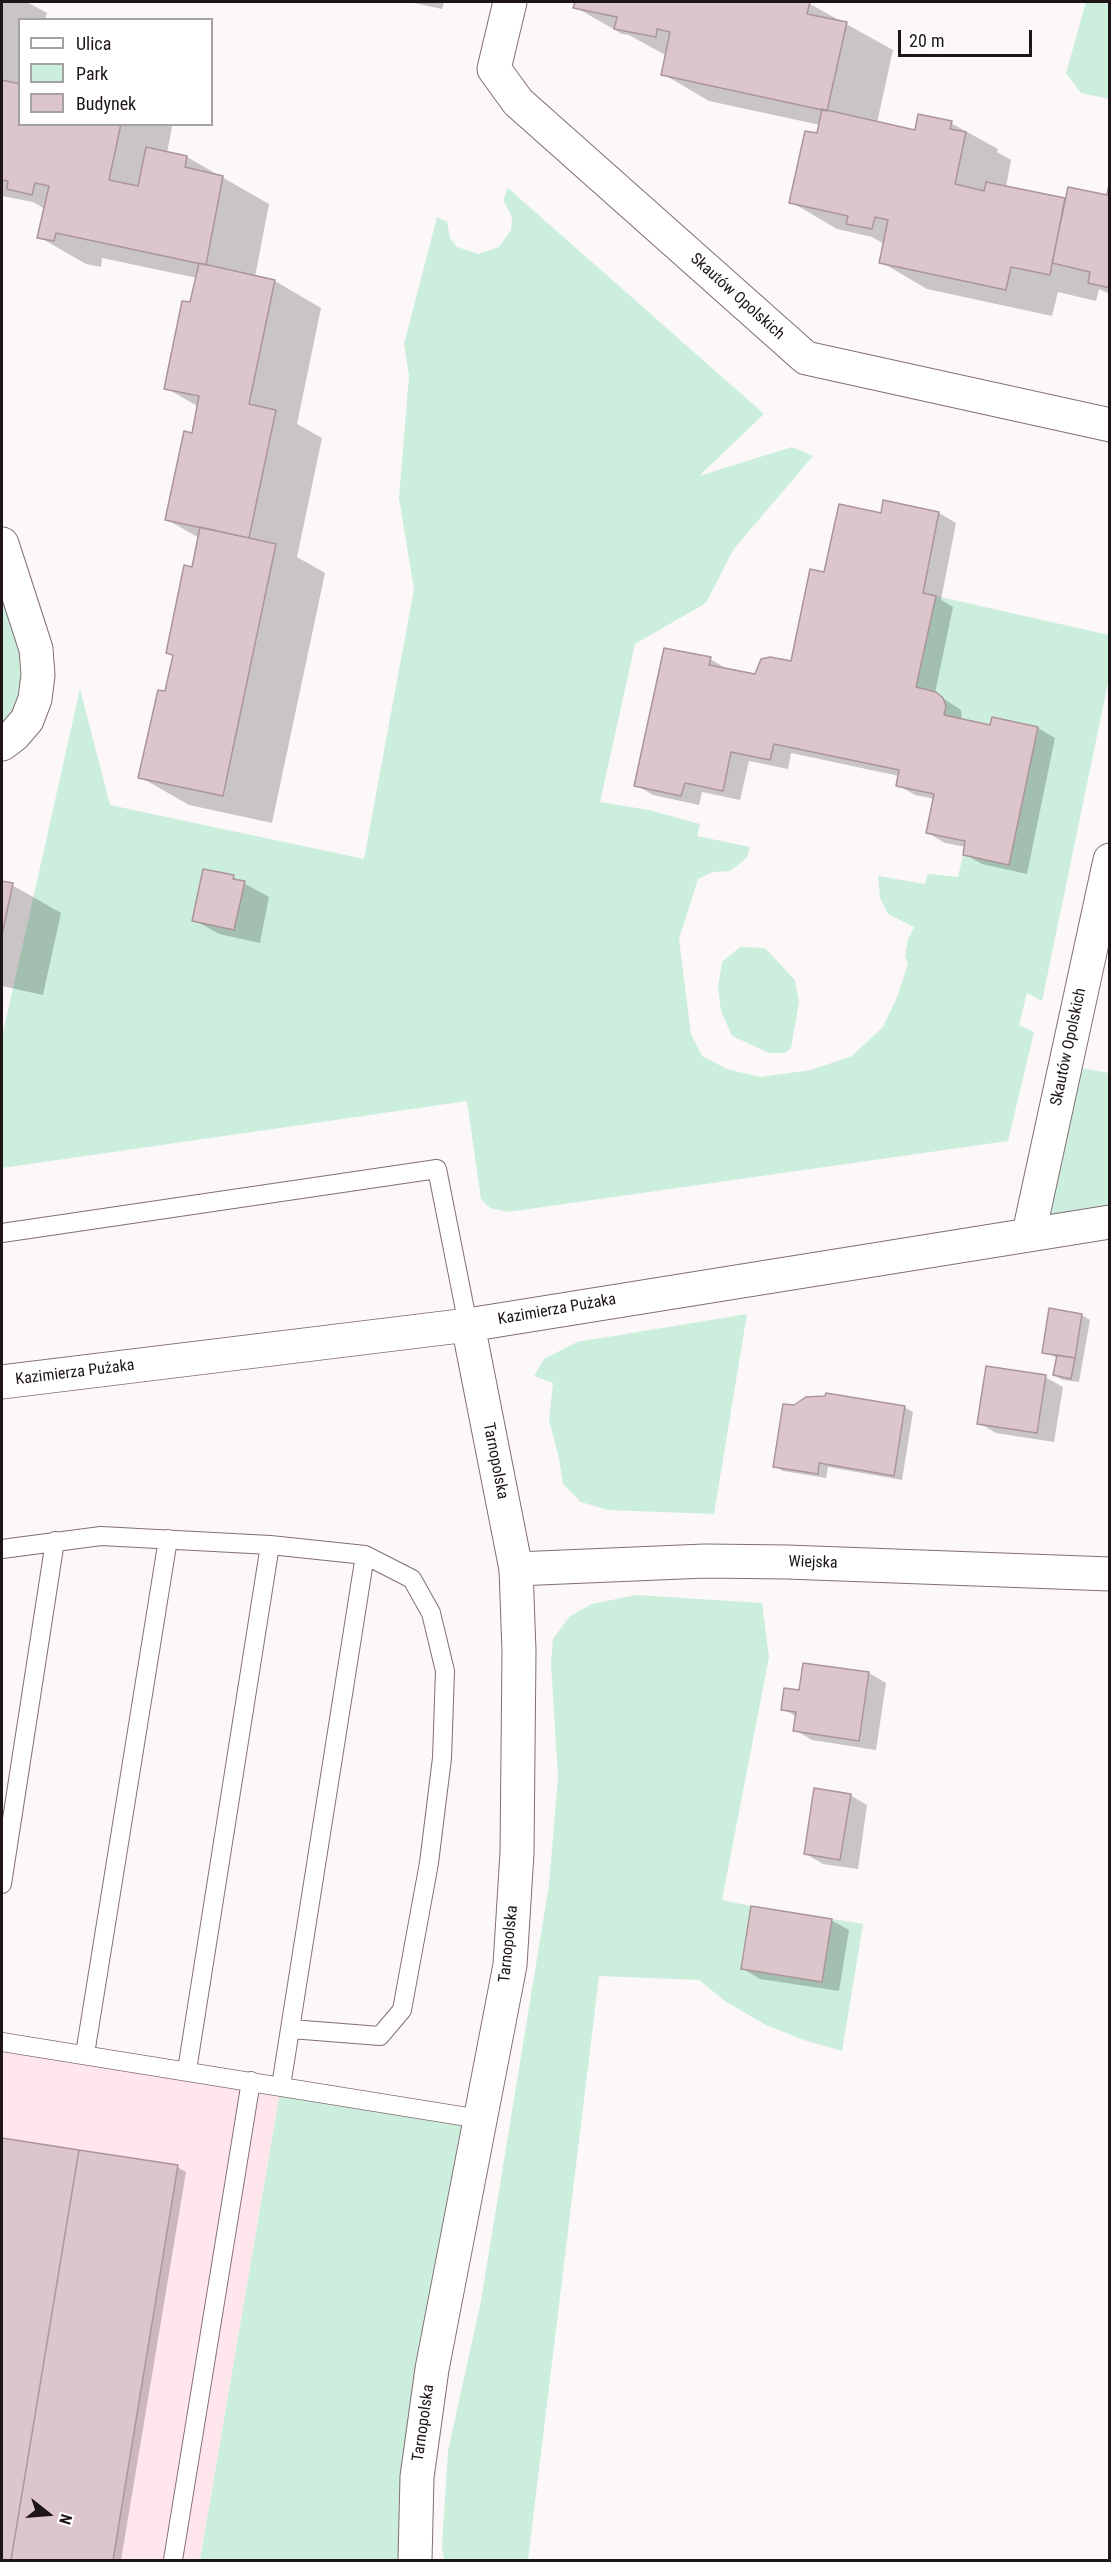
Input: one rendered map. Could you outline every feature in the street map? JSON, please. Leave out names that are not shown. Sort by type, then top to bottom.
[{"type":"street","name":"Skautów Opolskich","points":[[510,2],[494,69],[518,102],[806,358],[1110,425]]},
{"type":"street","points":[[2,544],[36,649],[38,675],[35,699],[27,720],[14,735],[2,744]]},
{"type":"street","name":"Skautów Opolskich","points":[[1029,1233],[1110,860]]},
{"type":"street","name":"Kazimierza Pużaka","points":[[2,1382],[468,1325],[1029,1233],[1110,1222]]},
{"type":"street","name":"Tarnopolska","points":[[415,2560],[417,2477],[432,2369],[510,1965],[518,1817],[519,1651],[516,1569],[468,1325]]},
{"type":"street","name":"Wiejska","points":[[516,1569],[705,1561],[1110,1574]]},
{"type":"lane","points":[[2,1233],[437,1169],[468,1325]]},
{"type":"lane","points":[[2,1549],[101,1536],[270,1545],[365,1555],[412,1579],[431,1614],[445,1671],[442,1758],[429,1863],[402,2010],[380,2036],[291,2030]]},
{"type":"lane","points":[[85,2054],[168,1539]]},
{"type":"lane","points":[[2,1884],[55,1541]]},
{"type":"lane","points":[[187,2070],[270,1545]]},
{"type":"lane","points":[[281,2086],[365,1555]]},
{"type":"lane","points":[[2,2042],[480,2119]]},
{"type":"lane","points":[[173,2560],[251,2081]]},
{"type":"shaded area","points":[[2,2042],[281,2086],[200,2560],[2,2560]]},
{"type":"green space","points":[[1086,2],[1109,2],[1109,99],[1081,93],[1066,73]]},
{"type":"green space","points":[[508,188],[764,414],[699,476],[792,447],[813,456],[733,550],[706,603],[635,644],[600,802],[649,810],[700,824],[697,836],[750,847],[747,858],[730,871],[713,872],[698,879],[679,939],[691,1034],[702,1056],[727,1069],[760,1077],[811,1070],[852,1056],[883,1027],[898,995],[908,963],[905,956],[908,940],[914,927],[888,914],[880,898],[878,876],[925,884],[928,874],[958,877],[963,855],[1009,864],[1038,727],[992,717],[990,725],[944,715],[946,706],[943,698],[936,692],[916,687],[936,596],[1109,635],[1109,678],[1042,1001],[1027,993],[1019,1025],[1034,1032],[1008,1141],[508,1212],[490,1208],[481,1199],[467,1101],[2,1168],[2,1037],[80,689],[110,805],[364,859],[414,589],[399,498],[409,376],[404,344],[437,217],[447,222],[450,238],[457,247],[479,254],[499,247],[511,230],[512,217],[503,200]]},
{"type":"green space","points":[[2,544],[36,649],[2,744]]},
{"type":"green space","points":[[740,947],[765,948],[795,980],[799,1002],[791,1048],[785,1053],[769,1053],[732,1036],[721,1011],[718,988],[722,962]]},
{"type":"green space","points":[[1065,1065],[1109,1073],[1109,1222],[1029,1233]]},
{"type":"green space","points":[[747,1314],[714,1514],[608,1510],[581,1502],[563,1484],[549,1420],[553,1383],[534,1376],[544,1359],[577,1342]]},
{"type":"green space","points":[[636,1595],[762,1603],[769,1657],[722,1900],[751,1906],[742,1970],[821,1982],[832,1919],[863,1924],[842,2051],[804,2040],[766,2025],[725,2001],[699,1980],[599,1976],[528,2560],[444,2560],[442,2546],[448,2451],[481,2301],[549,1885],[558,1777],[551,1664],[553,1639],[570,1616],[592,1604]]},
{"type":"green space","points":[[281,2086],[480,2119],[415,2560],[200,2560]]},
{"type":"building","points":[[575,2],[810,2],[807,14],[847,22],[827,111],[661,75],[670,32],[657,29],[656,37],[614,29],[617,17],[573,8]]},
{"type":"building","points":[[2,80],[18,84],[18,126],[121,126],[109,180],[138,186],[146,147],[187,156],[185,167],[223,176],[206,265],[56,233],[54,241],[37,238],[49,186],[35,183],[32,195],[7,189],[8,181],[2,180]]},
{"type":"building","points":[[822,109],[915,130],[918,114],[952,121],[950,129],[966,132],[955,184],[984,191],[986,182],[1065,198],[1050,275],[1011,267],[1006,290],[879,263],[888,220],[875,217],[872,229],[846,224],[848,216],[789,203],[805,131],[817,133]]},
{"type":"building","points":[[1110,180],[1110,288],[1088,283],[1090,272],[1052,263],[1068,187],[1107,195]]},
{"type":"building","points":[[199,263],[275,280],[249,404],[276,410],[249,538],[165,520],[184,431],[192,433],[199,396],[164,389],[182,301],[190,302]]},
{"type":"building","points":[[883,500],[939,512],[923,593],[936,596],[916,687],[936,692],[943,698],[946,706],[944,715],[990,725],[992,717],[1038,727],[1009,865],[963,855],[965,841],[926,833],[934,794],[896,786],[899,770],[774,744],[770,760],[731,752],[723,791],[685,783],[681,796],[634,786],[664,648],[711,657],[709,665],[755,674],[761,659],[770,657],[791,661],[810,569],[824,572],[839,504],[881,513]]},
{"type":"building","points":[[200,527],[276,544],[223,796],[138,778],[158,690],[165,691],[173,655],[166,653],[184,565],[192,567]]},
{"type":"building","points":[[203,869],[234,875],[233,879],[245,881],[234,930],[192,921]]},
{"type":"building","points":[[2,881],[13,883],[2,935]]},
{"type":"building","points":[[1049,1308],[1082,1314],[1075,1358],[1042,1353]]},
{"type":"building","points":[[1057,1355],[1075,1358],[1071,1379],[1053,1375]]},
{"type":"building","points":[[986,1366],[1046,1375],[1037,1433],[977,1424]]},
{"type":"building","points":[[826,1393],[905,1406],[894,1476],[819,1463],[818,1474],[773,1467],[783,1404],[794,1405],[806,1397],[825,1396]]},
{"type":"building","points":[[803,1663],[869,1672],[859,1741],[793,1731],[796,1712],[781,1710],[784,1688],[799,1690]]},
{"type":"building","points":[[814,1788],[851,1794],[840,1860],[804,1854]]},
{"type":"building","points":[[751,1906],[832,1919],[822,1982],[741,1969]]},
{"type":"building","points":[[2,2138],[79,2150],[11,2560],[2,2560]]},
{"type":"building","points":[[79,2150],[178,2165],[113,2560],[11,2560]]}]
